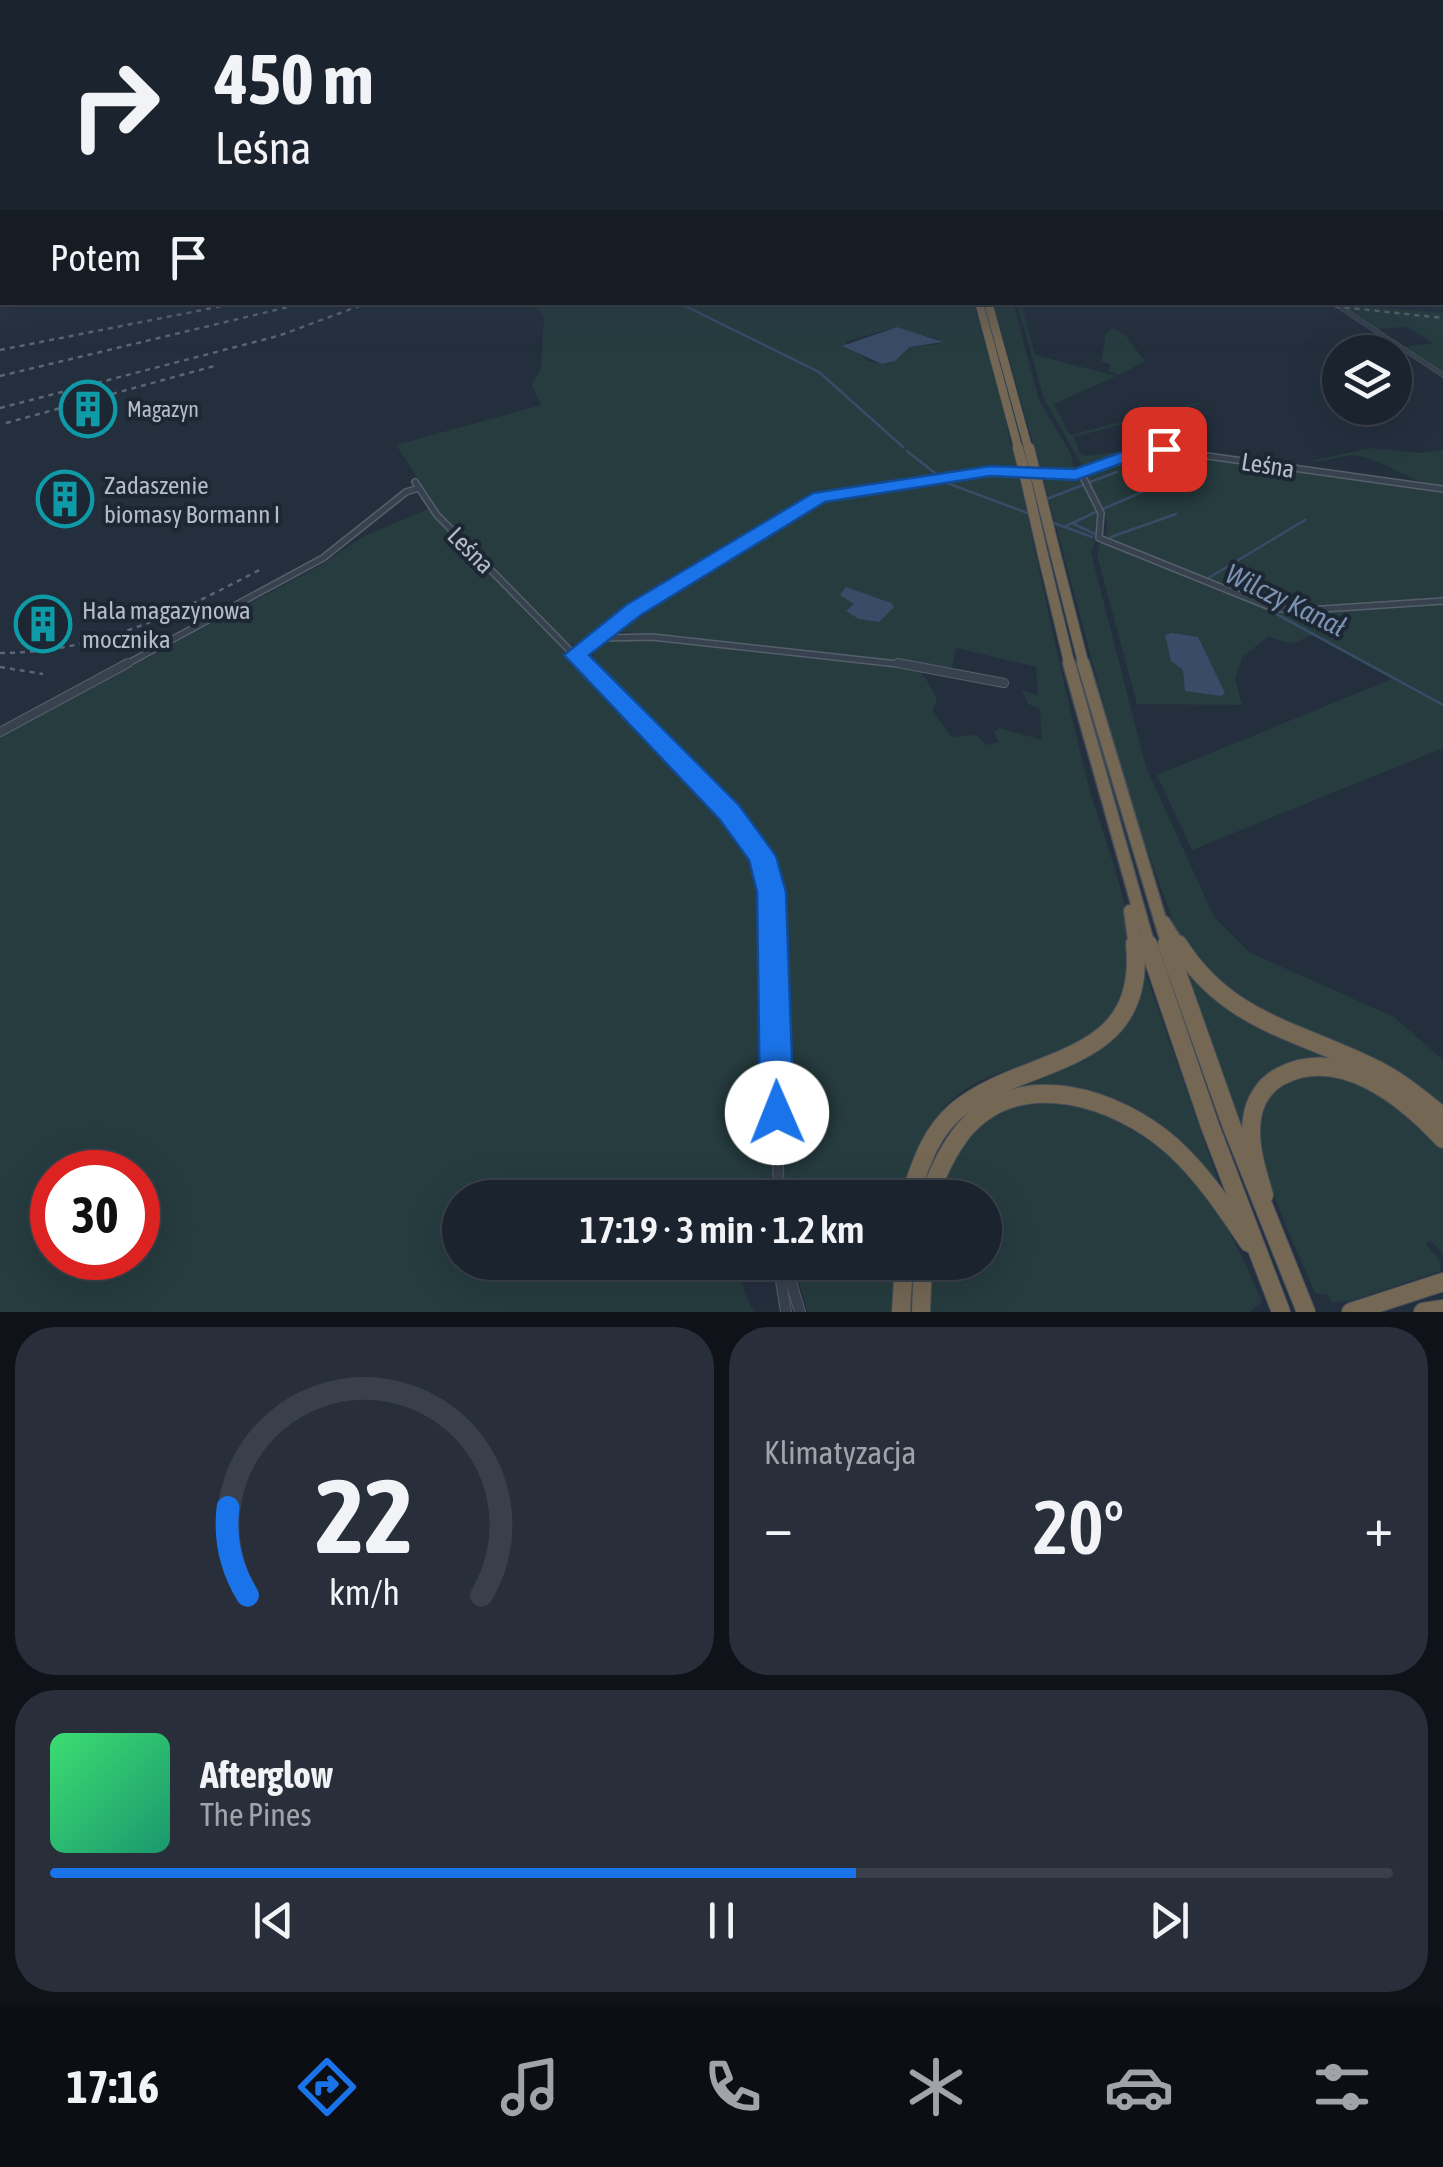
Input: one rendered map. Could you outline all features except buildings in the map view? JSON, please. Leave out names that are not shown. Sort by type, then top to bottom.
[{"type":"highway","points":[[980,305],[1028,468]]},
{"type":"highway","points":[[989,305],[1050,555],[1090,749],[1136,882],[1306,1312]]},
{"type":"highway","points":[[1136,882],[1181,957],[1215,995],[1257,1022],[1372,1066],[1420,1095],[1443,1117]]},
{"type":"highway","points":[[915,1180],[925,1148],[947,1115],[987,1087],[1072,1058],[1093,1046],[1123,1012],[1134,986],[1136,882]]},
{"type":"highway","points":[[1136,882],[1186,1062],[1282,1312]]},
{"type":"highway","points":[[1278,1247],[1253,1152],[1252,1130],[1258,1098],[1269,1083],[1283,1074],[1311,1068],[1359,1076],[1399,1097],[1443,1139]]},
{"type":"highway","points":[[934,1180],[955,1137],[990,1107],[1032,1094],[1086,1098],[1118,1109],[1166,1140],[1212,1190],[1264,1266]]},
{"type":"highway","points":[[901,1312],[903,1280]]},
{"type":"highway","points":[[920,1312],[922,1280]]},
{"type":"highway","points":[[1351,1312],[1443,1282]]},
{"type":"highway","points":[[1423,1312],[1443,1309]]},
{"type":"street","points":[[1337,305],[1443,375]]},
{"type":"street","name":"Leśna","points":[[575,655],[633,610],[820,497],[990,471],[1081,474],[1139,452],[1164,449],[1443,489]]},
{"type":"street","points":[[1081,474],[1103,519],[1099,538],[1270,606],[1292,610],[1443,601]]},
{"type":"street","name":"Leśna","points":[[0,732],[323,558],[417,485],[444,522],[730,813],[762,856],[771,892],[779,1180]]},
{"type":"street","points":[[601,638],[652,638],[956,671],[1004,682]]},
{"type":"street","points":[[783,1280],[786,1312]]},
{"type":"street","points":[[788,1280],[800,1312]]},
{"type":"green space","points":[[533,305],[974,305],[997,379],[1017,470],[981,470],[823,494],[579,644],[568,644],[441,514],[396,445],[541,405],[532,385],[541,368],[544,317]],"holes":[[[892,328],[939,339],[938,344],[911,347],[895,361],[882,364],[868,361],[845,342]]]},
{"type":"green space","points":[[994,305],[1014,305],[1039,400],[1070,452],[1075,473],[1041,472]]},
{"type":"green space","points":[[1018,305],[1022,305],[1035,355],[1116,376],[1054,404],[1070,435],[1207,402],[1074,437],[1080,454],[1085,456],[1140,449],[1083,467],[1044,399]]},
{"type":"green space","points":[[1337,305],[1443,313],[1443,373],[1412,353],[1412,346],[1433,343],[1406,327],[1375,329]]},
{"type":"green space","points":[[1112,328],[1125,335],[1145,361],[1120,375],[1108,371],[1111,365],[1101,361],[1106,334]]},
{"type":"green space","points":[[1370,448],[1420,453],[1443,450],[1443,487],[1422,483],[1359,456],[1311,461]]},
{"type":"green space","points":[[1166,450],[1443,492],[1443,599],[1314,608],[1273,606],[1106,538],[1107,522],[1086,475],[1138,454]]},
{"type":"green space","points":[[987,473],[1018,473],[1078,744],[1125,910],[1130,952],[1128,976],[1115,1011],[1091,1038],[1058,1055],[979,1081],[946,1106],[922,1138],[906,1180],[785,1180],[773,870],[763,848],[741,819],[592,667],[593,657],[610,641],[647,639],[920,669],[937,698],[933,711],[951,737],[977,735],[986,745],[999,742],[994,732],[1000,728],[1042,740],[1040,709],[1028,704],[1022,690],[1038,696],[1036,667],[956,648],[952,668],[615,631],[637,610],[807,505],[873,488]]},
{"type":"green space","points":[[1042,474],[1082,479],[1099,515],[1100,527],[1091,553],[1146,767],[1214,917],[1249,952],[1394,1017],[1443,1060],[1443,1108],[1261,1018],[1182,946],[1130,802]]},
{"type":"green space","points":[[428,509],[743,833],[757,857],[766,889],[771,1180],[442,1180],[442,1280],[742,1280],[754,1312],[0,1312],[0,737],[321,565],[364,536]]},
{"type":"green space","points":[[1100,542],[1279,611],[1443,603],[1443,748],[1192,850],[1157,775],[1392,679],[1311,635],[1293,644],[1268,637],[1243,656],[1235,678],[1242,705],[1137,704],[1097,555]]},
{"type":"green space","points":[[1142,963],[1223,1194],[1106,1098],[1021,1100],[979,1106],[948,1133],[924,1180],[944,1132],[977,1102],[1084,1061],[1107,1043]]},
{"type":"green space","points":[[1184,971],[1244,1021],[1372,1074],[1396,1087],[1443,1124],[1443,1131],[1409,1099],[1380,1079],[1348,1066],[1305,1061],[1286,1065],[1255,1087],[1247,1107],[1244,1132]]},
{"type":"green space","points":[[1314,1074],[1350,1082],[1386,1097],[1418,1120],[1443,1148],[1443,1254],[1430,1240],[1426,1244],[1440,1261],[1440,1271],[1350,1301],[1332,1302],[1328,1295],[1315,1293],[1272,1188],[1261,1130],[1265,1105],[1278,1087]]},
{"type":"green space","points":[[1037,1101],[1076,1102],[1111,1112],[1142,1129],[1193,1177],[1214,1207],[1262,1302],[1249,1312],[928,1312],[929,1280],[1002,1280],[1002,1180],[942,1180],[951,1160],[972,1133],[1017,1107]]},
{"type":"green space","points":[[798,1280],[896,1280],[894,1312],[808,1312]]},
{"type":"water","points":[[897,327],[943,342],[910,347],[895,361],[882,364],[842,346]]},
{"type":"water","points":[[846,587],[894,607],[879,622],[859,619],[846,611],[854,604],[840,595]]},
{"type":"water","points":[[1165,635],[1198,637],[1225,693],[1221,696],[1185,691],[1183,670],[1171,661]]},
{"type":"waterway","name":"Wilczy Kanał","points":[[683,305],[819,372],[903,447]]},
{"type":"waterway","name":"Wilczy Kanał","points":[[907,451],[941,478]]},
{"type":"waterway","points":[[1090,482],[1117,472]]},
{"type":"waterway","name":"Wilczy Kanał","points":[[947,483],[1030,514]]},
{"type":"waterway","points":[[1047,499],[1083,485]]},
{"type":"waterway","points":[[1103,509],[1142,492]]},
{"type":"waterway","points":[[1066,526],[1096,512]]},
{"type":"waterway","points":[[1111,537],[1176,514]]},
{"type":"waterway","points":[[1207,579],[1305,520]]},
{"type":"waterway","name":"Wilczy Kanał","points":[[1051,522],[1092,537]]},
{"type":"waterway","points":[[1074,524],[1095,534]]},
{"type":"waterway","points":[[1108,539],[1195,574]]},
{"type":"waterway","name":"Wilczy Kanał","points":[[1260,605],[1443,705]]},
{"type":"railway","points":[[0,350],[228,305]]},
{"type":"railway","points":[[0,376],[296,305]]},
{"type":"railway","points":[[0,408],[278,336],[362,305]]},
{"type":"railway","points":[[1323,305],[1443,318]]},
{"type":"railway","points":[[6,423],[218,365]]},
{"type":"railway","points":[[0,653],[36,651],[103,638],[168,615],[263,568]]},
{"type":"railway","points":[[0,667],[43,674]]},
{"type":"place","name":"Magazyn","points":[[88,409]]},
{"type":"place","name":"Zadaszenie biomasy Bormann I","points":[[65,499]]},
{"type":"place","name":"Hala magazynowa mocznika","points":[[43,624]]},
{"type":"route","points":[[777,1113],[771,892],[762,856],[754,840],[730,813],[575,655],[633,610],[820,497],[990,471],[1076,475],[1139,452],[1164,449]]}]
